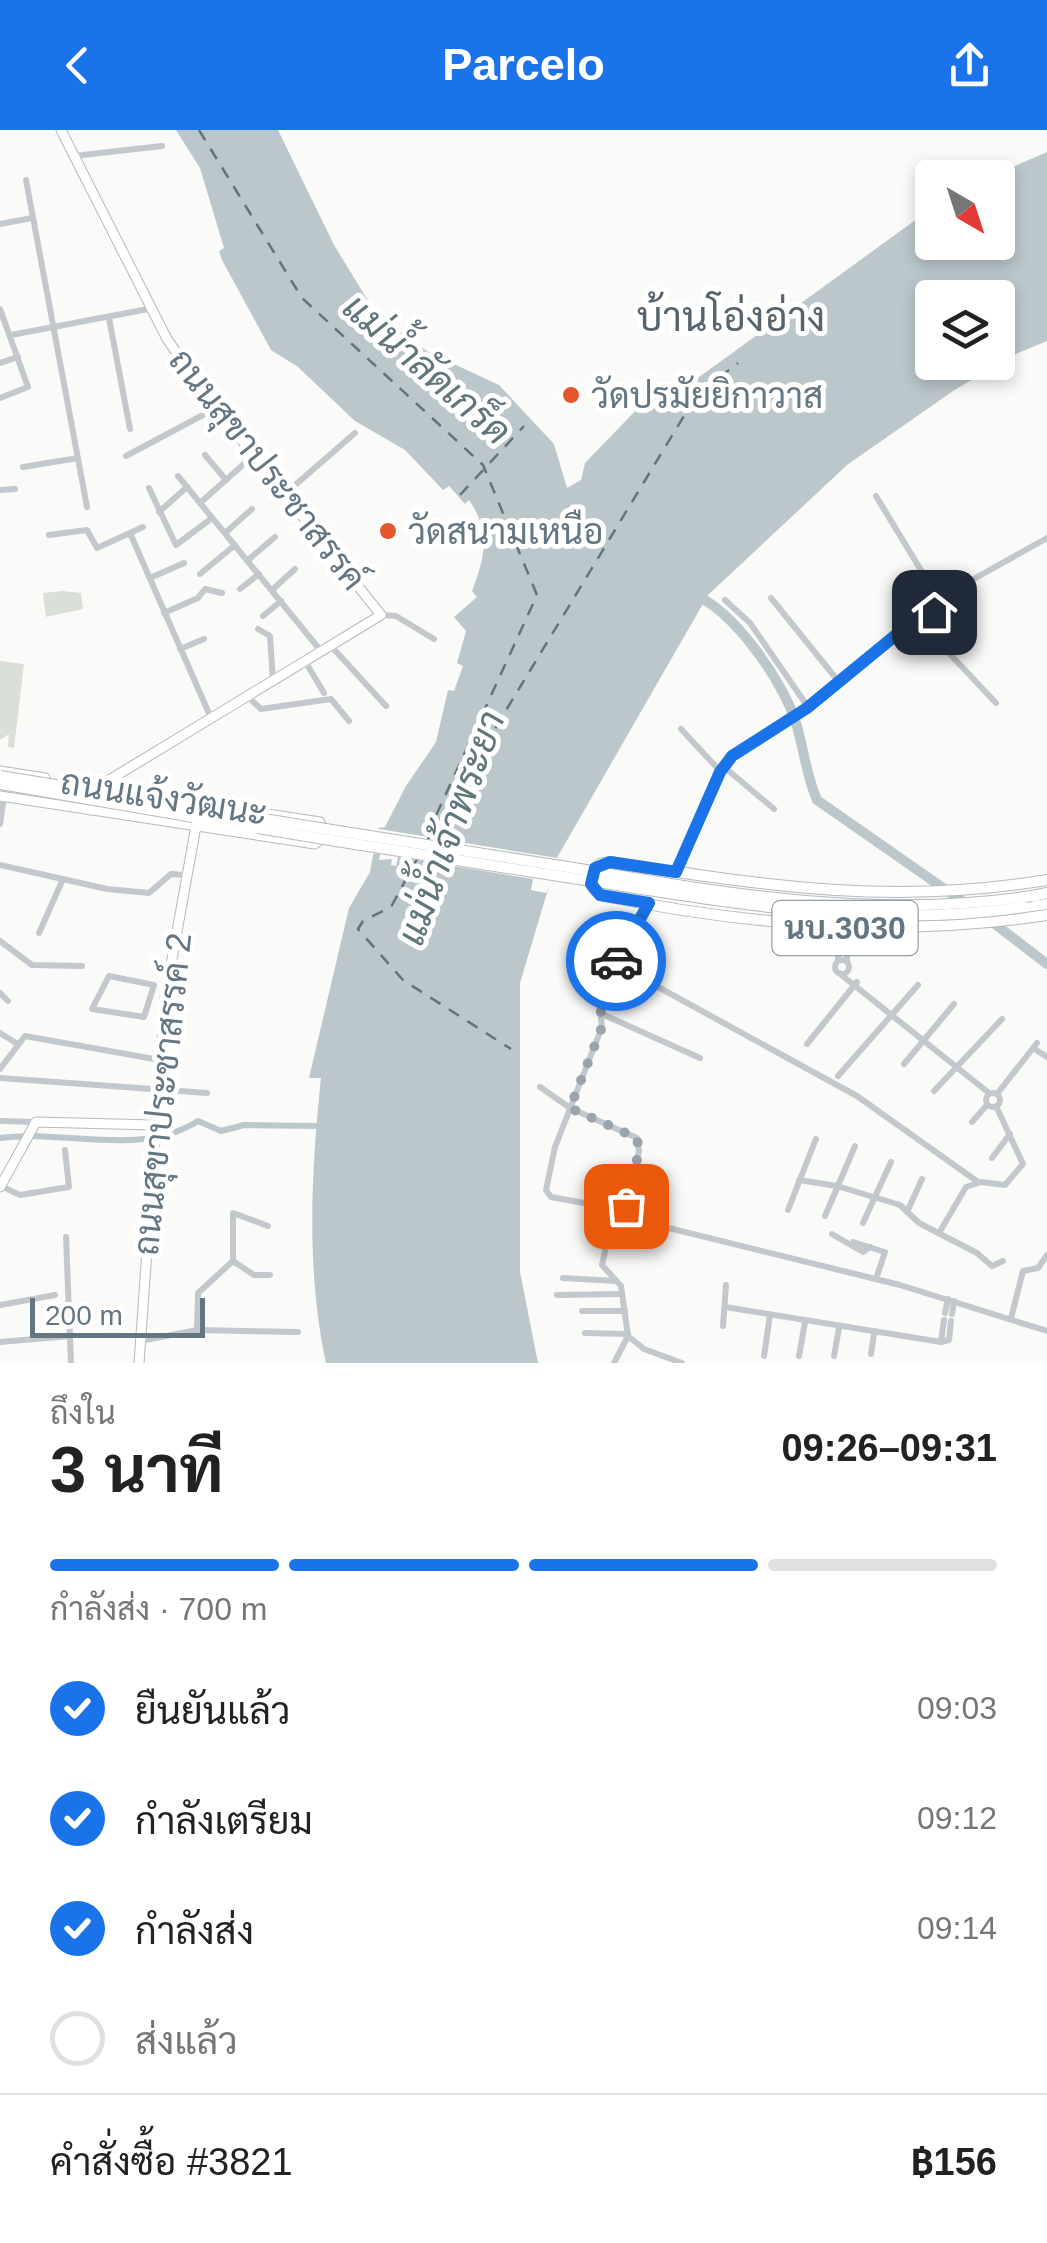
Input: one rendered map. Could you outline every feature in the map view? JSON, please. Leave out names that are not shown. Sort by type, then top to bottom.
[{"type":"main road","name":"ถนนแจ้งวัฒนะ","points":[[0,774],[579,874]]},
{"type":"main road","points":[[1,791],[194,822]]},
{"type":"main road","name":"ถนนแจ้งวัฒนะ","points":[[194,822],[579,874]]},
{"type":"main road","name":"นบ.3030","points":[[1047,880],[930,893],[796,890],[610,862],[595,868],[591,884],[600,895],[843,928],[966,926],[1047,915]]},
{"type":"main road","points":[[579,874],[850,906],[953,905],[1047,892]]},
{"type":"main road","points":[[579,874],[850,916],[931,917],[1047,904]]},
{"type":"main road","points":[[796,890],[808,894],[816,906],[811,921],[798,924]]},
{"type":"street","name":"ถนนสุขาประชาสรรค์","points":[[60,130],[148,309],[216,408],[381,614],[96,788]]},
{"type":"street","points":[[74,156],[162,146]]},
{"type":"street","points":[[26,180],[87,507]]},
{"type":"street","points":[[0,224],[32,218]]},
{"type":"street","points":[[11,336],[148,309]]},
{"type":"street","points":[[0,310],[27,389],[0,398]]},
{"type":"street","points":[[110,318],[130,429]]},
{"type":"street","points":[[0,363],[18,357]]},
{"type":"street","points":[[126,456],[216,408]]},
{"type":"street","points":[[286,492],[355,432]]},
{"type":"street","points":[[205,455],[226,480]]},
{"type":"street","points":[[200,503],[254,456]]},
{"type":"street","points":[[22,467],[78,458]]},
{"type":"street","points":[[178,476],[281,601],[386,706]]},
{"type":"street","points":[[159,512],[186,487]]},
{"type":"street","points":[[149,488],[178,545],[212,518]]},
{"type":"street","points":[[0,490],[15,489]]},
{"type":"street","points":[[876,496],[939,600]]},
{"type":"street","points":[[225,533],[252,509]]},
{"type":"street","points":[[48,535],[86,530],[97,548],[143,527]]},
{"type":"street","points":[[130,534],[211,718]]},
{"type":"street","points":[[248,560],[274,537]]},
{"type":"street","points":[[676,872],[721,769],[744,747],[806,709],[939,600],[1047,538]]},
{"type":"street","points":[[200,574],[234,545]]},
{"type":"street","points":[[150,578],[184,563]]},
{"type":"street","points":[[272,590],[295,569]]},
{"type":"street","points":[[240,589],[259,574]]},
{"type":"street","points":[[164,613],[198,598],[204,590],[222,593]]},
{"type":"street","points":[[772,598],[839,682]]},
{"type":"street","points":[[725,600],[756,632],[806,709]]},
{"type":"street","points":[[264,616],[281,601]]},
{"type":"street","points":[[930,607],[938,616],[941,633]]},
{"type":"street","points":[[381,614],[396,616],[434,639]]},
{"type":"street","points":[[916,618],[996,703]]},
{"type":"street","points":[[258,629],[270,636],[273,680]]},
{"type":"street","points":[[180,649],[204,639]]},
{"type":"street","points":[[304,662],[324,693]]},
{"type":"street","points":[[247,696],[261,709],[331,699],[349,721]]},
{"type":"street","points":[[681,729],[721,769],[774,809]]},
{"type":"street","name":"ถนนแจ้งวัฒนะ","points":[[0,774],[320,822],[326,831],[315,844],[194,822],[90,810],[1,791]]},
{"type":"street","points":[[90,810],[96,788]]},
{"type":"street","points":[[0,824],[1,791]]},
{"type":"street","points":[[256,834],[260,813]]},
{"type":"street","name":"ถนนสุขาประชาสรรค์ 2","points":[[139,1363],[166,986],[194,822]]},
{"type":"street","points":[[0,865],[149,893],[171,874],[185,875]]},
{"type":"street","points":[[39,933],[63,879]]},
{"type":"street","points":[[614,1363],[628,1335],[617,1280],[602,1265],[611,1224],[606,1207],[547,1193],[554,1147],[602,1027],[600,1002],[649,903]]},
{"type":"street","points":[[843,928],[844,964],[857,985]]},
{"type":"street","points":[[0,942],[32,965],[82,966]]},
{"type":"street","points":[[616,964],[857,1096],[978,1182],[1005,1186],[1019,1170],[1022,1157],[992,1106],[993,1093],[1035,1046],[1047,1057]]},
{"type":"street","points":[[844,964],[839,972],[1000,1100],[972,1122]]},
{"type":"street","points":[[583,968],[612,977]]},
{"type":"street","points":[[154,984],[142,1019],[92,1009],[109,976],[166,986]]},
{"type":"street","points":[[838,1076],[918,984]]},
{"type":"street","points":[[807,1044],[857,985]]},
{"type":"street","points":[[0,993],[8,1001]]},
{"type":"street","points":[[904,1064],[954,1004]]},
{"type":"street","points":[[602,1014],[700,1058]]},
{"type":"street","points":[[934,1091],[1002,1019]]},
{"type":"street","points":[[0,1033],[16,1043]]},
{"type":"street","points":[[1,1066],[16,1043],[26,1036],[161,1060]]},
{"type":"street","points":[[0,1078],[207,1094]]},
{"type":"street","points":[[540,1086],[570,1108],[637,1138],[639,1151],[624,1216],[611,1224]]},
{"type":"street","points":[[0,1121],[33,1127],[154,1129]]},
{"type":"street","points":[[33,1127],[0,1186],[20,1195],[69,1187],[64,1150]]},
{"type":"street","points":[[992,1158],[1010,1134]]},
{"type":"street","points":[[788,1210],[816,1139]]},
{"type":"street","points":[[825,1216],[855,1146]]},
{"type":"street","points":[[863,1223],[891,1162]]},
{"type":"street","points":[[907,1212],[922,1178]]},
{"type":"street","points":[[799,1180],[893,1202],[992,1266],[1003,1261]]},
{"type":"street","points":[[940,1233],[958,1195],[978,1182]]},
{"type":"street","points":[[197,1330],[198,1293],[234,1261],[233,1213],[268,1226]]},
{"type":"street","points":[[624,1216],[876,1279],[1045,1330],[1047,1316]]},
{"type":"street","points":[[832,1234],[845,1246],[864,1252],[870,1247]]},
{"type":"street","points":[[66,1237],[72,1363]]},
{"type":"street","points":[[853,1242],[885,1254],[876,1279]]},
{"type":"street","points":[[1011,1318],[1022,1272],[1038,1268],[1047,1254]]},
{"type":"street","points":[[234,1261],[254,1275],[270,1275]]},
{"type":"street","points":[[563,1278],[617,1280]]},
{"type":"street","points":[[724,1326],[726,1286]]},
{"type":"street","points":[[557,1295],[622,1294]]},
{"type":"street","points":[[0,1305],[55,1295]]},
{"type":"street","points":[[725,1307],[874,1334],[944,1342],[951,1300]]},
{"type":"street","points":[[582,1311],[625,1312]]},
{"type":"street","points":[[764,1356],[770,1315]]},
{"type":"street","points":[[799,1356],[805,1322]]},
{"type":"street","points":[[834,1356],[839,1328]]},
{"type":"street","points":[[139,1341],[197,1330],[298,1332]]},
{"type":"street","points":[[586,1333],[628,1335],[644,1349],[682,1363]]},
{"type":"street","points":[[871,1354],[874,1334]]},
{"type":"street","points":[[0,1342],[70,1336]]},
{"type":"shaded area","points":[[43,593],[81,593],[83,609],[46,617]]},
{"type":"shaded area","points":[[0,661],[24,664],[14,748],[8,747],[9,734],[0,740]]},
{"type":"water","points":[[176,130],[278,130],[334,245],[375,312],[428,352],[499,385],[554,444],[567,488],[581,480],[585,463],[644,402],[695,380],[915,220],[915,260],[1015,260],[1015,166],[1047,152],[1047,341],[1015,354],[1015,280],[915,280],[915,380],[971,380],[847,465],[708,595],[558,856],[520,983],[520,1272],[538,1363],[326,1363],[315,1292],[312,1221],[321,1078],[309,1078],[349,908],[370,872],[378,828],[385,827],[406,786],[436,742],[448,690],[454,691],[463,666],[457,663],[466,631],[454,617],[477,597],[472,591],[483,556],[483,534],[469,500],[465,504],[449,486],[443,490],[405,450],[355,421],[298,367],[271,350],[222,260],[219,251],[224,248],[200,168]]},
{"type":"pier","points":[[373,828],[563,859],[546,893],[531,890],[533,879],[398,857],[396,866],[391,865],[392,859],[379,860],[380,854],[369,853]]},
{"type":"waterway","points":[[694,595],[741,632],[781,688],[796,723],[817,800],[969,906]]},
{"type":"waterway","points":[[987,918],[1047,964]]},
{"type":"waterway","points":[[0,1138],[152,1138],[198,1121],[221,1131],[244,1125],[320,1126]]},
{"type":"ferry route","points":[[199,130],[302,298],[483,465],[537,595],[428,833],[419,840]]},
{"type":"ferry route","points":[[427,841],[696,396],[738,363]]},
{"type":"ferry route","points":[[460,495],[524,426]]},
{"type":"ferry route","points":[[418,857],[391,907],[363,921],[358,929],[403,980],[511,1049]]},
{"type":"way so far","points":[[616,961],[600,1002],[602,1027],[570,1108],[637,1138],[639,1151],[626,1206]]},
{"type":"place","name":"วัดปรมัยยิกาวาส","points":[[571,395]]},
{"type":"place","name":"วัดสนามเหนือ","points":[[388,531]]},
{"type":"district","name":"บ้านโอ่งอ่าง","points":[[731,317]]},
{"type":"route","points":[[616,961],[649,903],[600,895],[591,884],[595,868],[610,862],[676,872],[711,799],[714,783],[732,756],[858,670],[930,607],[934,612]]},
{"type":"water label","name":"แม่น้ำลัดเกร็ด","points":[[427,369]]},
{"type":"water label","name":"แม่น้ำเจ้าพระยา","points":[[451,828]]}]
